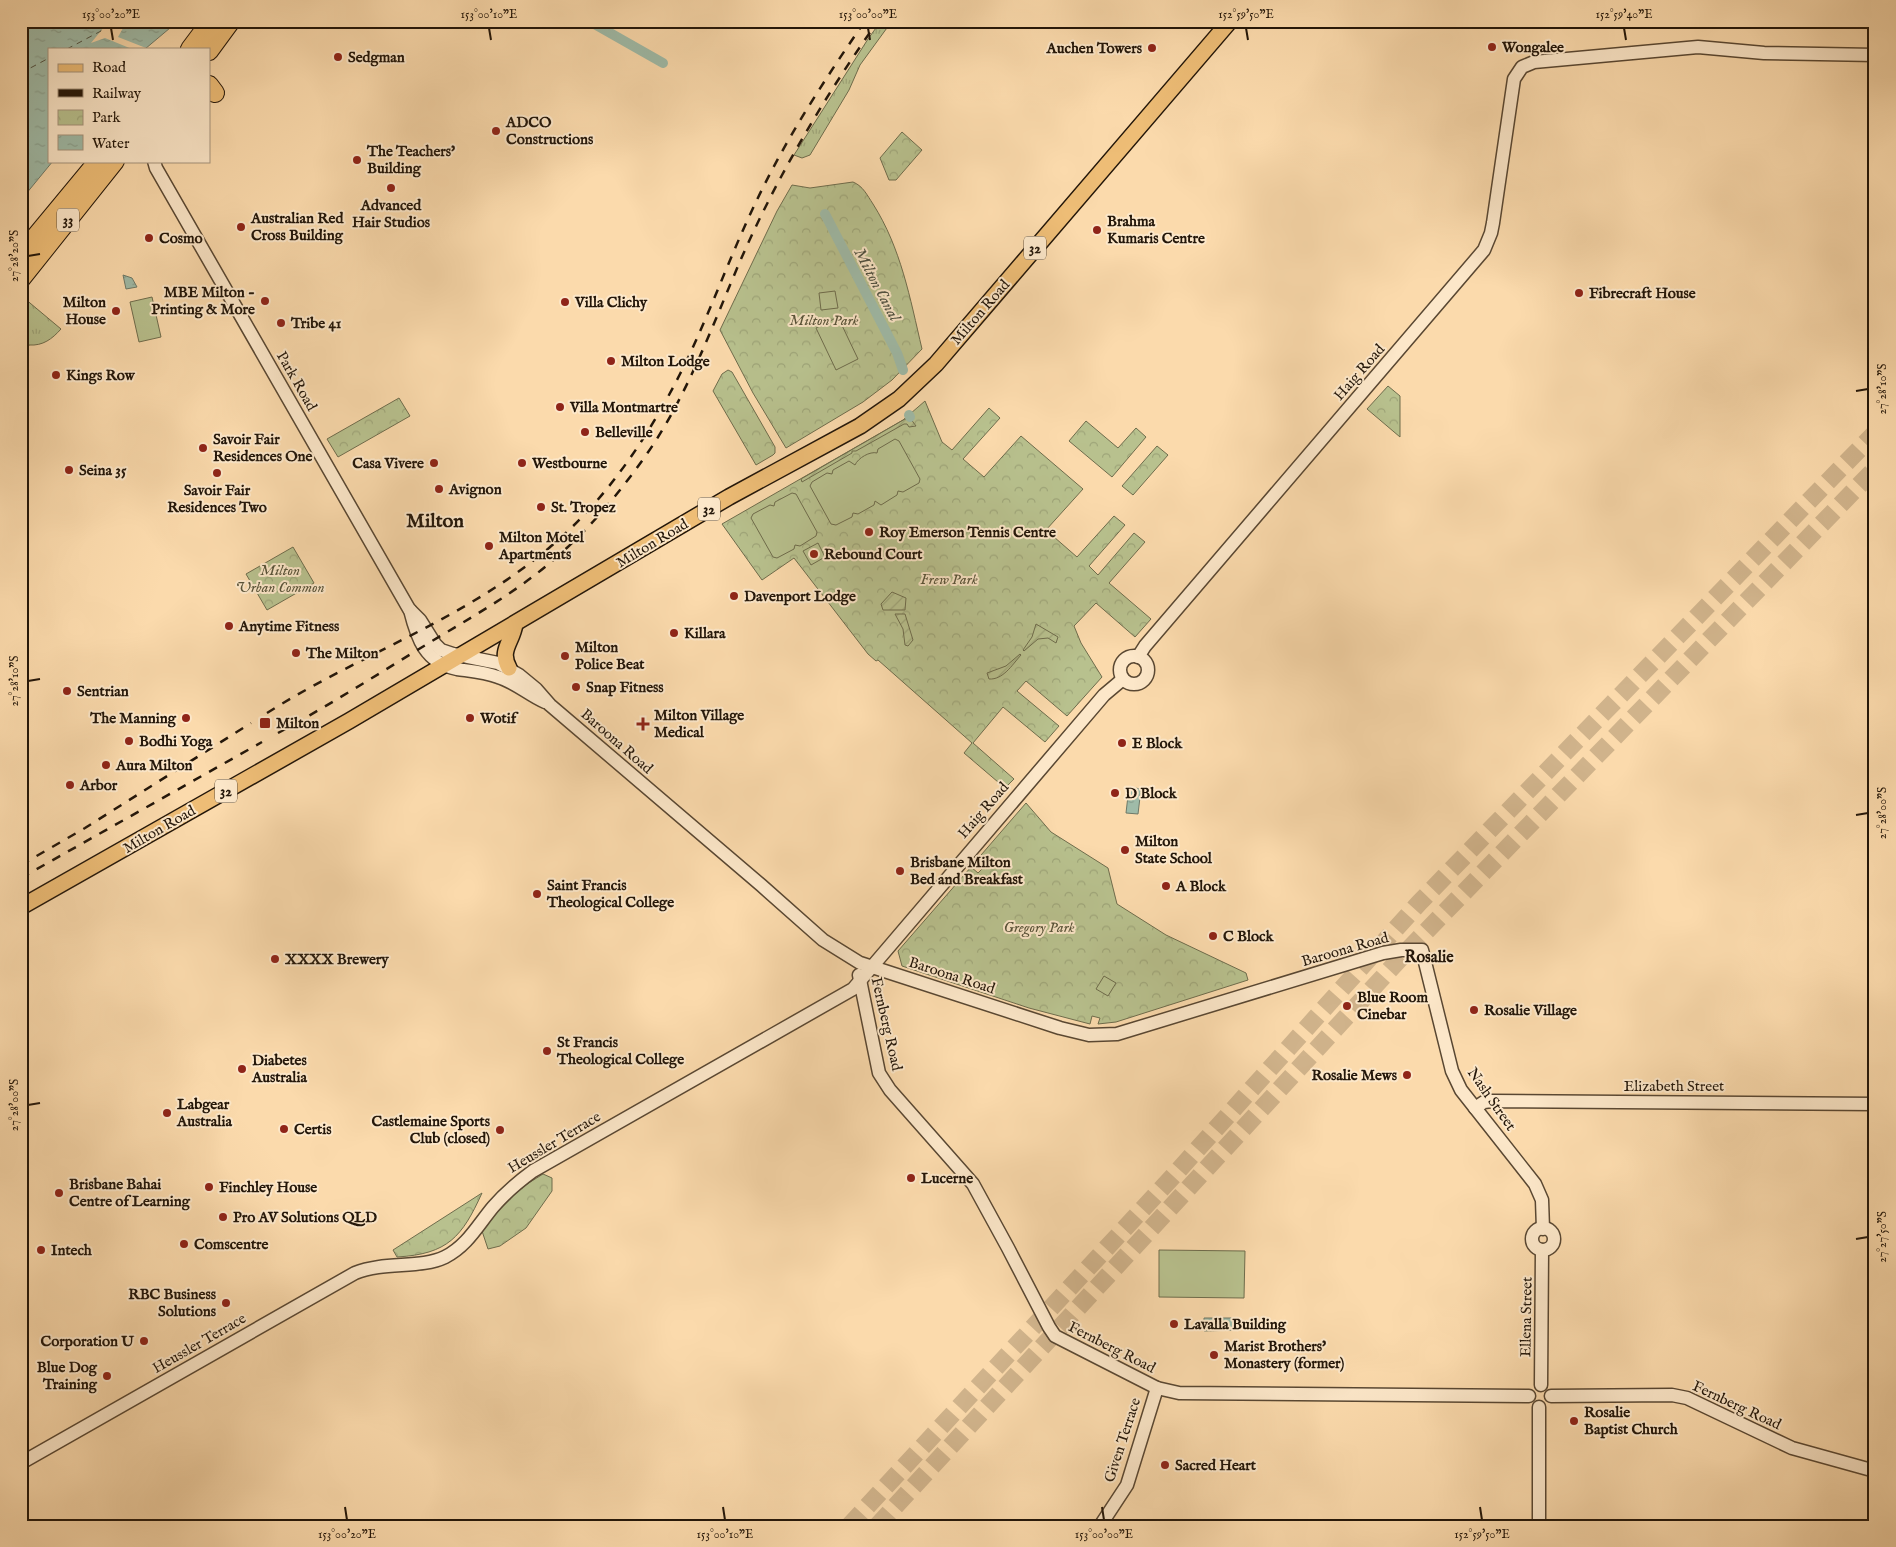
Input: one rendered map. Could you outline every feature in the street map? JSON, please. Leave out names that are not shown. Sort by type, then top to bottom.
[{"type":"highway","points":[[191,48],[211,21]]},
{"type":"highway","points":[[210,50],[231,21]]},
{"type":"highway","name":"33","points":[[21,254],[97,162]]},
{"type":"highway","name":"33","points":[[21,279],[114,162]]},
{"type":"main road","name":"Milton Road","points":[[21,907],[462,656],[729,497],[860,426],[907,392],[936,364],[1230,21]]},
{"type":"main road","points":[[509,668],[505,661],[505,652],[514,636],[515,624]]},
{"type":"street","name":"Haig Road","points":[[1138,657],[1145,646],[1484,250],[1493,223],[1513,83],[1520,69],[1534,62],[1698,47],[1769,53],[1875,55]]},
{"type":"street","name":"Park Road","points":[[153,164],[409,609],[420,620],[438,647],[447,653],[462,656]]},
{"type":"street","name":"Park Road","points":[[409,609],[413,625],[425,650],[434,660],[444,666]]},
{"type":"street","name":"Baroona Road","points":[[462,656],[486,660],[509,668],[536,689],[550,704],[823,940],[853,960],[1060,1028],[1081,1034],[1098,1036],[1128,1032],[1383,953],[1401,950],[1422,950]]},
{"type":"street","points":[[1130,657],[1142,659],[1147,666],[1145,678],[1134,684],[1123,679],[1120,671],[1122,662],[1130,657]]},
{"type":"street","name":"Baroona Road","points":[[444,666],[496,676],[511,682],[530,695],[550,704]]},
{"type":"street","name":"Haig Road","points":[[871,966],[1104,695],[1123,679]]},
{"type":"street","name":"Nash Street","points":[[1422,950],[1452,1071],[1462,1090],[1475,1108],[1535,1184],[1542,1200],[1543,1228]]},
{"type":"street","name":"Fernberg Road","points":[[853,960],[858,967],[879,1073],[890,1090],[973,1184],[1053,1334],[1156,1388],[1190,1394],[1529,1396]]},
{"type":"street","name":"Heussler Terrace","points":[[21,1463],[355,1274],[373,1267],[431,1261],[453,1252],[469,1238],[503,1196],[533,1171],[847,993],[871,966]]},
{"type":"street","name":"Elizabeth Street","points":[[1475,1108],[1484,1102],[1492,1101],[1875,1104]]},
{"type":"street","name":"Ellena Street","points":[[1541,1385],[1542,1250],[1549,1248],[1554,1240],[1552,1233],[1543,1228]]},
{"type":"street","points":[[1541,1385],[1550,1390],[1551,1396],[1546,1405],[1539,1407],[1533,1404],[1529,1396],[1532,1389],[1541,1385]]},
{"type":"street","name":"Given Terrace","points":[[1100,1526],[1127,1486],[1156,1388]]},
{"type":"street","name":"Fernberg Road","points":[[1551,1396],[1672,1395],[1687,1398],[1792,1448],[1875,1471]]},
{"type":"street","points":[[1539,1407],[1539,1526]]},
{"type":"green space","points":[[881,21],[892,21],[860,65],[849,90],[810,155],[802,158],[794,155],[868,39]]},
{"type":"green space","points":[[902,132],[922,150],[896,180],[889,180],[880,158]]},
{"type":"green space","name":"Milton Park","points":[[853,182],[860,186],[867,194],[891,238],[904,274],[922,349],[892,380],[863,402],[786,448],[753,393],[720,330],[777,211],[792,185],[810,188]]},
{"type":"green space","points":[[835,291],[838,308],[821,310],[819,293]]},
{"type":"green space","points":[[152,297],[161,337],[139,342],[130,302]]},
{"type":"green space","points":[[24,298],[61,329],[47,341],[29,345],[23,360],[24,377],[21,380],[21,302]]},
{"type":"green space","points":[[838,317],[858,359],[836,370],[816,328]]},
{"type":"green space","points":[[728,370],[732,372],[775,447],[773,455],[756,465],[713,391],[722,374]]},
{"type":"green space","points":[[1388,386],[1400,396],[1400,437],[1367,409]]},
{"type":"green space","points":[[399,398],[410,416],[338,457],[327,439]]},
{"type":"green space","name":"Frew Park","points":[[925,401],[942,442],[952,450],[989,408],[1000,418],[963,459],[984,477],[1021,436],[1083,489],[1046,530],[1077,557],[1114,516],[1125,525],[1089,566],[1098,575],[1134,533],[1145,542],[1109,583],[1151,619],[1135,637],[1096,603],[1074,626],[1081,643],[1102,677],[1067,716],[1026,681],[1017,691],[1059,726],[1045,742],[1003,707],[973,743],[1014,779],[1005,788],[964,753],[972,743],[878,660],[876,661],[868,654],[794,558],[762,580],[722,524],[903,420]]},
{"type":"green space","points":[[910,418],[916,426],[909,427],[907,424],[904,424],[856,451],[852,451],[852,453],[802,482],[801,479],[905,419]]},
{"type":"green space","points":[[1086,421],[1118,448],[1136,428],[1146,437],[1112,477],[1069,441]]},
{"type":"green space","points":[[895,439],[899,441],[920,479],[919,483],[903,492],[898,491],[897,495],[881,505],[875,501],[874,505],[858,514],[853,513],[852,517],[836,525],[831,524],[810,486],[812,482],[827,473],[832,474],[833,470],[849,461],[855,465],[861,458],[871,453],[877,453],[878,449]]},
{"type":"green space","points":[[1157,446],[1168,455],[1133,495],[1122,486]]},
{"type":"green space","points":[[792,493],[796,494],[817,532],[816,536],[800,546],[795,545],[794,549],[777,558],[773,557],[751,518],[753,514],[770,505],[774,506],[775,502]]},
{"type":"green space","name":"Rebound Court","points":[[818,543],[825,557],[811,565],[803,551]]},
{"type":"green space","name":"Milton Urban Common","points":[[293,547],[314,583],[267,610],[246,574]]},
{"type":"green space","points":[[892,592],[906,598],[905,610],[883,610],[881,604]]},
{"type":"green space","points":[[895,614],[905,614],[913,640],[908,646],[905,645],[903,629]]},
{"type":"green space","points":[[1036,624],[1058,637],[1056,643],[1048,638],[1038,639],[1024,651],[1032,637]]},
{"type":"green space","points":[[1020,654],[1011,667],[1003,674],[994,679],[989,679],[987,673],[1006,666]]},
{"type":"green space","name":"Gregory Park","points":[[1026,803],[1051,832],[1108,868],[1117,904],[1166,935],[1246,973],[1248,980],[1116,1022],[1098,1024],[1100,1018],[1092,1016],[1090,1024],[1029,1008],[902,966],[898,951],[971,867],[978,873],[983,868],[975,862]]},
{"type":"green space","points":[[1104,976],[1116,983],[1108,996],[1096,989]]},
{"type":"green space","points":[[543,1174],[552,1178],[552,1191],[526,1228],[500,1246],[488,1249],[482,1231],[508,1196]]},
{"type":"green space","points":[[482,1193],[460,1232],[451,1240],[429,1252],[397,1257],[393,1250]]},
{"type":"green space","points":[[1159,1250],[1245,1251],[1244,1298],[1159,1297]]},
{"type":"water","points":[[21,21],[175,21],[170,28],[146,48],[48,48],[48,162],[52,162],[21,200]]},
{"type":"water","points":[[123,275],[132,278],[137,287],[126,289]]},
{"type":"water","points":[[1129,787],[1141,789],[1138,814],[1126,813]]},
{"type":"water","points":[[1204,1318],[1237,1318],[1237,1330],[1204,1331]]},
{"type":"pier","points":[[109,21],[127,21],[118,37],[146,48],[130,48],[105,38],[91,43]]},
{"type":"waterway","name":"Milton Canal","points":[[589,21],[663,63]]},
{"type":"waterway","name":"Milton Canal","points":[[825,214],[897,353],[903,370]]},
{"type":"ferry route","points":[[69,48],[101,31],[101,21]]},
{"type":"ferry route","points":[[21,73],[48,59]]},
{"type":"tunnel","points":[[849,1526],[1176,1173],[1419,903],[1875,433]]},
{"type":"tunnel","points":[[877,1526],[1407,951],[1875,469]]},
{"type":"railway","points":[[267,713],[302,692],[446,617],[516,574],[549,548],[588,510],[623,468],[667,398],[700,332],[745,225],[779,157],[792,133],[865,21]]},
{"type":"railway","points":[[278,733],[509,594],[559,555],[604,509],[625,484],[660,434],[688,383],[745,250],[789,161],[823,104],[878,21]]},
{"type":"railway","points":[[21,865],[85,828],[251,723]]},
{"type":"railway","points":[[21,878],[262,742]]},
{"type":"place","name":"Wongalee","points":[[1492,47]]},
{"type":"place","name":"Auchen Towers","points":[[1152,48]]},
{"type":"place","name":"Sedgman","points":[[338,57]]},
{"type":"place","name":"ADCO Constructions","points":[[496,131]]},
{"type":"place","name":"The Teachers' Building","points":[[357,160]]},
{"type":"place","name":"Advanced Hair Studios","points":[[391,188]]},
{"type":"place","name":"Australian Red Cross Building","points":[[241,227]]},
{"type":"place","name":"Brahma Kumaris Centre","points":[[1097,230]]},
{"type":"place","name":"Cosmo","points":[[149,238]]},
{"type":"place","name":"Fibrecraft House","points":[[1579,293]]},
{"type":"place","name":"MBE Milton - Printing & More","points":[[265,301]]},
{"type":"place","name":"Villa Clichy","points":[[565,302]]},
{"type":"place","name":"Milton House","points":[[116,311]]},
{"type":"place","name":"Tribe 41","points":[[281,323]]},
{"type":"place","name":"Milton Lodge","points":[[611,361]]},
{"type":"place","name":"Kings Row","points":[[56,375]]},
{"type":"place","name":"Villa Montmartre","points":[[560,407]]},
{"type":"place","name":"Belleville","points":[[585,432]]},
{"type":"place","name":"Savoir Fair Residences One","points":[[203,448]]},
{"type":"place","name":"Casa Vivere","points":[[434,463]]},
{"type":"place","name":"Westbourne","points":[[522,463]]},
{"type":"place","name":"Seina 35","points":[[69,470]]},
{"type":"place","name":"Savoir Fair Residences Two","points":[[217,473]]},
{"type":"place","name":"Avignon","points":[[439,489]]},
{"type":"place","name":"St. Tropez","points":[[541,507]]},
{"type":"place","name":"Roy Emerson Tennis Centre","points":[[869,532]]},
{"type":"place","name":"Milton Motel Apartments","points":[[489,546]]},
{"type":"place","name":"Rebound Court","points":[[814,554]]},
{"type":"place","name":"Davenport Lodge","points":[[734,596]]},
{"type":"place","name":"Anytime Fitness","points":[[229,626]]},
{"type":"place","name":"Killara","points":[[674,633]]},
{"type":"place","name":"The Milton","points":[[296,653]]},
{"type":"place","name":"Milton Police Beat","points":[[565,656]]},
{"type":"place","name":"Snap Fitness","points":[[576,687]]},
{"type":"place","name":"Sentrian","points":[[67,691]]},
{"type":"place","name":"The Manning","points":[[186,718]]},
{"type":"place","name":"Wotif","points":[[470,718]]},
{"type":"place","name":"Milton","points":[[265,723]]},
{"type":"place","name":"Milton Village Medical","points":[[643,724]]},
{"type":"place","name":"Bodhi Yoga","points":[[129,741]]},
{"type":"place","name":"E Block","points":[[1122,743]]},
{"type":"place","name":"Aura Milton","points":[[106,765]]},
{"type":"place","name":"Arbor","points":[[70,785]]},
{"type":"place","name":"D Block","points":[[1115,793]]},
{"type":"place","name":"Milton State School","points":[[1125,850]]},
{"type":"place","name":"Brisbane Milton Bed and Breakfast","points":[[900,871]]},
{"type":"place","name":"A Block","points":[[1166,886]]},
{"type":"place","name":"Saint Francis Theological College","points":[[537,894]]},
{"type":"place","name":"C Block","points":[[1213,936]]},
{"type":"place","name":"XXXX Brewery","points":[[275,959]]},
{"type":"place","name":"Blue Room Cinebar","points":[[1347,1006]]},
{"type":"place","name":"Rosalie Village","points":[[1474,1010]]},
{"type":"place","name":"St Francis Theological College","points":[[547,1051]]},
{"type":"place","name":"Diabetes Australia","points":[[242,1069]]},
{"type":"place","name":"Rosalie Mews","points":[[1407,1075]]},
{"type":"place","name":"Labgear Australia","points":[[167,1113]]},
{"type":"place","name":"Certis","points":[[284,1129]]},
{"type":"place","name":"Castlemaine Sports Club (closed)","points":[[500,1130]]},
{"type":"place","name":"Lucerne","points":[[911,1178]]},
{"type":"place","name":"Finchley House","points":[[209,1187]]},
{"type":"place","name":"Brisbane Bahai Centre of Learning","points":[[59,1193]]},
{"type":"place","name":"Pro AV Solutions QLD","points":[[223,1217]]},
{"type":"place","name":"Comscentre","points":[[184,1244]]},
{"type":"place","name":"Intech","points":[[41,1250]]},
{"type":"place","name":"RBC Business Solutions","points":[[226,1303]]},
{"type":"place","name":"Lavalla Building","points":[[1174,1324]]},
{"type":"place","name":"Corporation U","points":[[144,1341]]},
{"type":"place","name":"Marist Brothers' Monastery (former)","points":[[1214,1355]]},
{"type":"place","name":"Blue Dog Training","points":[[107,1376]]},
{"type":"place","name":"Rosalie Baptist Church","points":[[1574,1421]]},
{"type":"place","name":"Sacred Heart","points":[[1165,1465]]},
{"type":"district","name":"Milton","points":[[435,520]]},
{"type":"district","name":"Rosalie","points":[[1429,956]]}]
